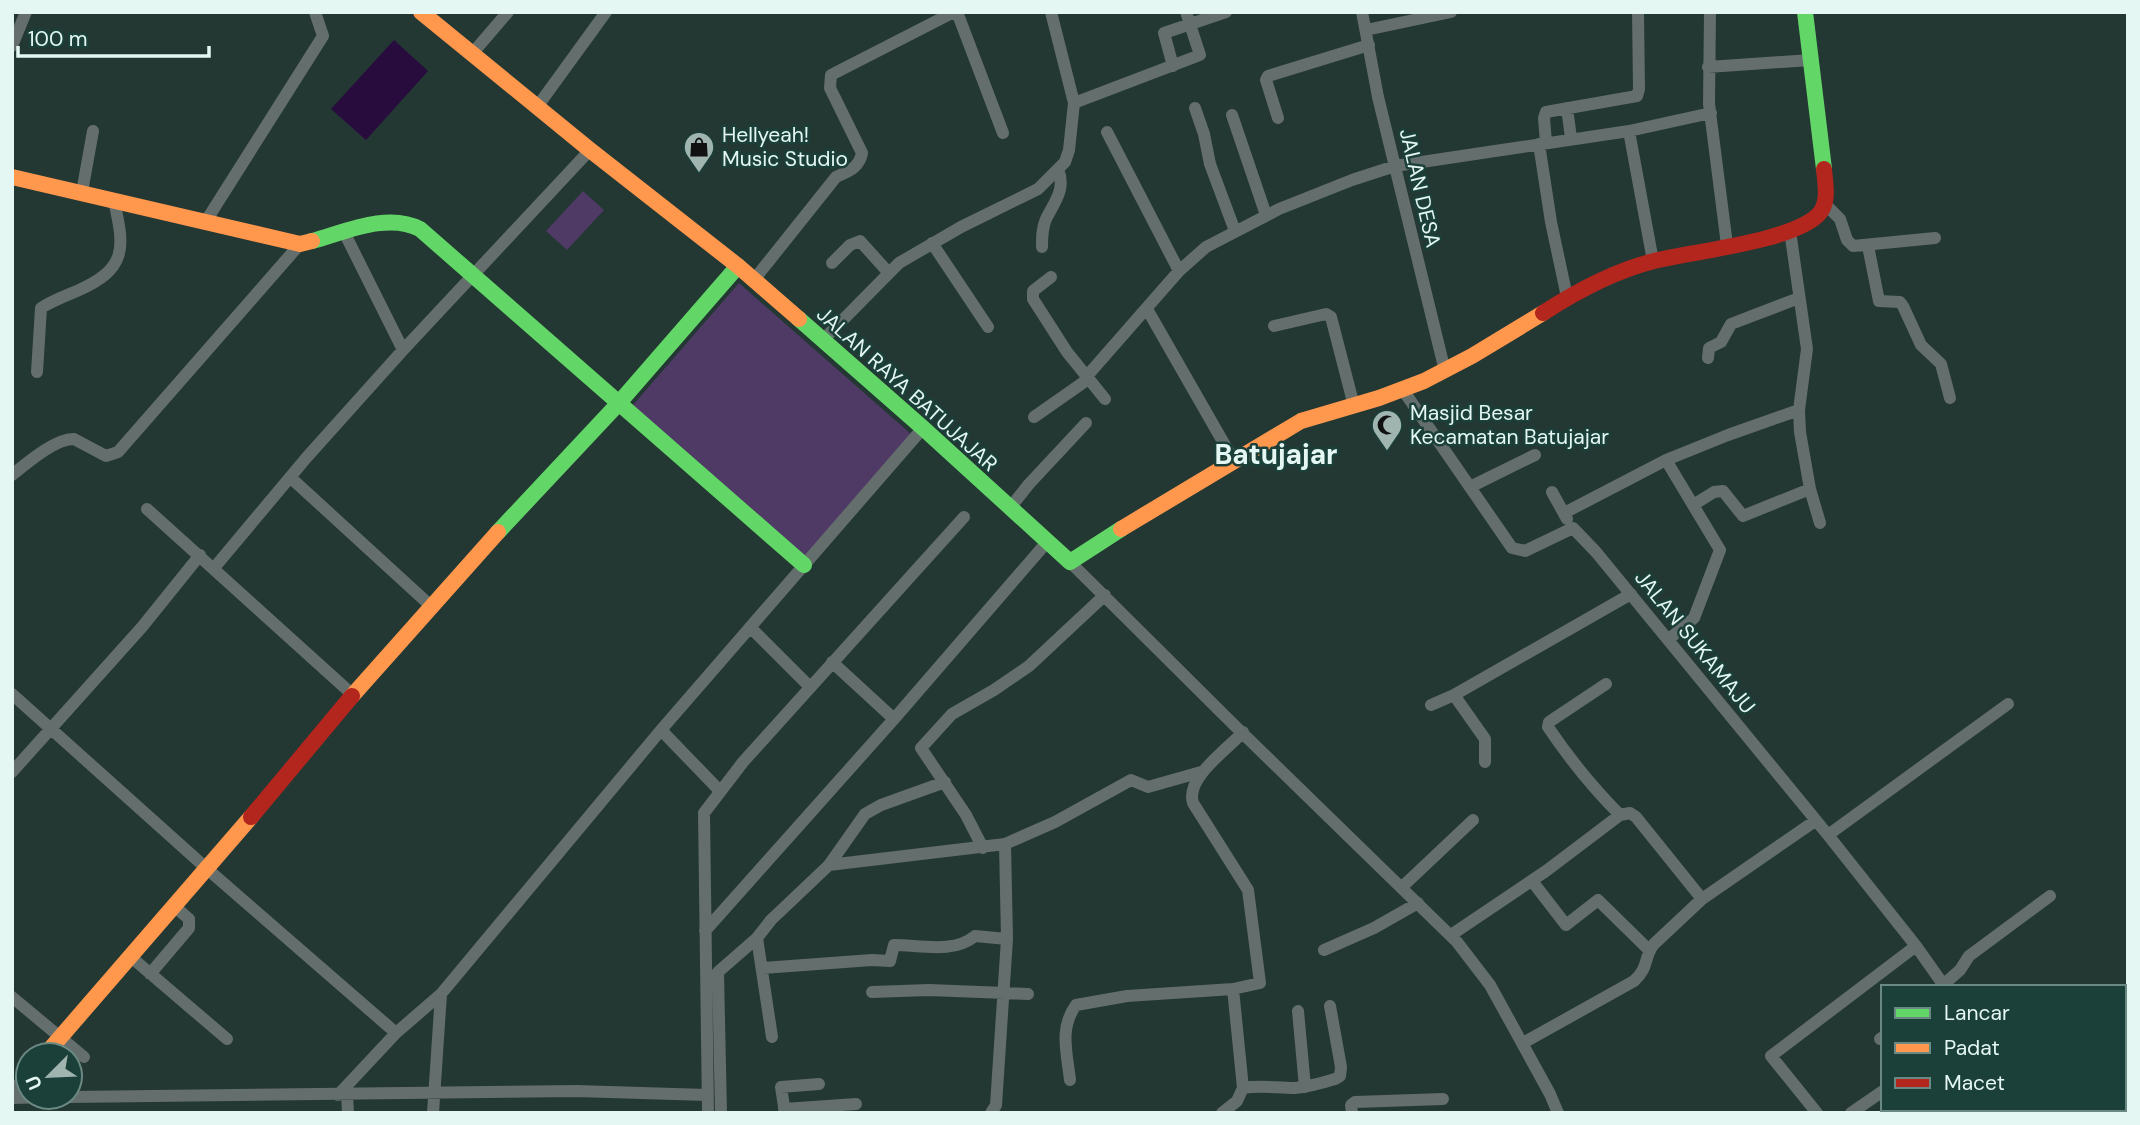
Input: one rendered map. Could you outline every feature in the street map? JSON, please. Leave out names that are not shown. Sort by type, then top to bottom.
[{"type":"main road","name":"JALAN RAYA BATUJAJAR","points":[[421,12],[471,55],[738,266],[923,428],[1070,562]]},
{"type":"main road","points":[[1070,562],[1163,502],[1301,421],[1319,413],[1354,406],[1403,390],[1445,371],[1567,297],[1627,268],[1790,231],[1812,220],[1824,203],[1826,178],[1805,12]]},
{"type":"main road","points":[[12,177],[300,244],[383,222],[407,222],[420,229],[804,565]]},
{"type":"main road","points":[[58,1041],[353,695],[618,404],[738,266]]},
{"type":"street","points":[[12,46],[26,12]]},
{"type":"street","points":[[206,221],[323,36],[321,23],[315,12]]},
{"type":"street","points":[[471,55],[508,12]]},
{"type":"street","points":[[537,107],[606,12]]},
{"type":"street","points":[[753,281],[836,177],[860,162],[862,153],[830,88],[831,75],[955,12],[1003,133]]},
{"type":"street","points":[[822,341],[899,263],[932,243],[1038,189],[1065,162],[1069,150],[1074,103],[1051,12]]},
{"type":"street","points":[[1173,66],[1163,35],[1187,18],[1226,12]]},
{"type":"street","name":"JALAN DESA","points":[[1362,12],[1378,97],[1445,371]]},
{"type":"street","points":[[1366,30],[1451,12]]},
{"type":"street","points":[[1567,297],[1551,222],[1543,143],[1544,115],[1546,112],[1637,96],[1638,12]]},
{"type":"street","points":[[1710,12],[1708,67],[1711,113],[1727,245]]},
{"type":"street","points":[[1074,103],[1200,55],[1187,18]]},
{"type":"street","points":[[1278,118],[1266,80],[1268,76],[1369,45]]},
{"type":"street","points":[[1708,67],[1811,60]]},
{"type":"street","points":[[1195,108],[1215,180],[1235,231]]},
{"type":"street","points":[[1567,108],[1571,138]]},
{"type":"street","points":[[1034,417],[1078,387],[1179,271],[1206,247],[1266,215],[1352,180],[1395,166],[1629,131],[1711,113]]},
{"type":"street","points":[[1232,115],[1266,215]]},
{"type":"street","points":[[82,192],[93,131]]},
{"type":"street","points":[[1629,131],[1653,261]]},
{"type":"street","points":[[1107,132],[1179,271]]},
{"type":"street","points":[[214,568],[403,350],[590,150]]},
{"type":"street","points":[[1042,247],[1045,220],[1060,194],[1058,169]]},
{"type":"street","points":[[37,372],[41,308],[88,286],[103,276],[119,257],[122,249],[114,201]]},
{"type":"street","points":[[1824,203],[1840,219],[1850,243],[1856,247],[1935,238]]},
{"type":"street","points":[[1790,231],[1807,349],[1799,410],[1800,432],[1810,489],[1820,523]]},
{"type":"street","points":[[344,232],[403,350]]},
{"type":"street","points":[[832,263],[850,245],[860,241],[888,272]]},
{"type":"street","points":[[932,243],[988,327]]},
{"type":"street","points":[[12,475],[68,438],[106,456],[118,452],[300,244]]},
{"type":"street","points":[[1868,246],[1879,301],[1900,302],[1921,345],[1941,364],[1950,398]]},
{"type":"street","points":[[1051,277],[1033,291],[1033,299],[1068,352],[1105,399]]},
{"type":"street","points":[[1708,358],[1709,348],[1721,342],[1731,324],[1799,298]]},
{"type":"street","points":[[1147,309],[1234,461]]},
{"type":"street","points":[[1274,326],[1326,314],[1331,317],[1354,406]]},
{"type":"street","points":[[1403,390],[1513,548],[1525,551],[1573,528]]},
{"type":"street","points":[[1564,513],[1666,460],[1799,410]]},
{"type":"street","points":[[1010,508],[1086,424]]},
{"type":"street","points":[[343,1095],[396,1033],[441,994],[661,730],[923,428]]},
{"type":"street","points":[[1470,487],[1535,455]]},
{"type":"street","points":[[1666,460],[1719,546],[1720,555],[1694,618],[1669,639]]},
{"type":"street","points":[[291,478],[432,607]]},
{"type":"street","points":[[1693,505],[1714,492],[1724,491],[1743,516],[1810,489]]},
{"type":"street","name":"JALAN SUKAMAJU","points":[[1552,492],[1573,528],[1669,639],[1828,835],[1916,946],[1943,985]]},
{"type":"street","points":[[147,509],[353,695]]},
{"type":"street","points":[[708,1113],[704,813],[810,687],[964,517]]},
{"type":"street","points":[[705,931],[1047,542]]},
{"type":"street","points":[[12,772],[142,627],[200,555]]},
{"type":"street","points":[[1070,562],[1451,935],[1490,985],[1558,1113]]},
{"type":"street","points":[[1431,705],[1454,695],[1630,594]]},
{"type":"street","points":[[983,848],[945,782],[922,752],[923,744],[957,710],[994,690],[1029,666],[1105,595]]},
{"type":"street","points":[[750,627],[810,687]]},
{"type":"street","points":[[832,663],[894,719]]},
{"type":"street","points":[[1606,684],[1549,722],[1548,727],[1575,767],[1620,815]]},
{"type":"street","points":[[12,694],[396,1033]]},
{"type":"street","points":[[1454,695],[1485,739],[1485,762]]},
{"type":"street","points":[[1828,835],[2008,704]]},
{"type":"street","points":[[661,730],[720,791]]},
{"type":"street","points":[[1070,1080],[1064,1034],[1076,1005],[1127,996],[1233,989],[1258,985],[1261,981],[1250,899],[1243,881],[1193,803],[1191,792],[1201,772],[1243,732]]},
{"type":"street","points":[[829,864],[1005,844],[1055,822],[1131,780],[1144,786],[1152,786],[1201,772]]},
{"type":"street","points":[[721,1113],[717,975],[721,969],[757,938],[771,920],[829,864],[865,814],[945,782]]},
{"type":"street","points":[[1451,935],[1532,881],[1620,815],[1630,813],[1702,900]]},
{"type":"street","points":[[1402,887],[1473,820]]},
{"type":"street","points":[[1523,1043],[1634,981],[1645,970],[1649,950],[1702,900],[1815,821]]},
{"type":"street","points":[[991,1113],[996,1107],[1007,939],[1005,844]]},
{"type":"street","points":[[1532,881],[1566,925],[1598,900],[1649,950]]},
{"type":"street","points":[[1945,985],[1969,956],[2050,896]]},
{"type":"street","points":[[1324,950],[1380,925],[1418,902]]},
{"type":"street","points":[[150,974],[189,928],[189,919],[173,905]]},
{"type":"street","points":[[763,968],[890,961],[894,945],[944,948],[969,941],[975,936],[1007,939]]},
{"type":"street","points":[[757,938],[772,1037]]},
{"type":"street","points":[[1817,1113],[1771,1056],[1916,946]]},
{"type":"street","points":[[131,957],[227,1039]]},
{"type":"street","points":[[1222,1113],[1237,1101],[1243,1088],[1233,989]]},
{"type":"street","points":[[872,992],[929,990],[1028,995]]},
{"type":"street","points":[[433,1113],[441,994]]},
{"type":"street","points":[[12,997],[65,1041]]},
{"type":"street","points":[[1243,1088],[1263,1084],[1274,1088],[1305,1087],[1340,1076],[1342,1067],[1330,1006]]},
{"type":"street","points":[[1298,1011],[1305,1087]]},
{"type":"street","points":[[819,1084],[781,1087],[785,1111],[856,1104]]},
{"type":"street","points":[[84,1097],[576,1091],[707,1095]]},
{"type":"street","points":[[1851,1113],[1881,1092]]},
{"type":"street","points":[[343,1095],[348,1113]]},
{"type":"street","points":[[1352,1113],[1351,1105],[1355,1102],[1443,1099]]},
{"type":"shaded area","points":[[394,40],[428,71],[366,140],[331,109]]},
{"type":"shaded area","points":[[583,191],[604,210],[567,250],[546,231]]},
{"type":"shaded area","points":[[739,283],[912,435],[804,558],[632,406]]},
{"type":"traffic: fast","points":[[1805,12],[1824,169]]},
{"type":"traffic: fast","points":[[312,241],[380,223],[408,224],[420,229],[804,565]]},
{"type":"traffic: fast","points":[[498,532],[618,404],[738,266]]},
{"type":"traffic: fast","points":[[799,319],[1070,562],[1121,529]]},
{"type":"traffic: slow","points":[[421,12],[738,266],[799,319]]},
{"type":"traffic: slow","points":[[12,177],[300,244],[312,241]]},
{"type":"traffic: slow","points":[[1121,529],[1301,421],[1379,398],[1424,381],[1472,356],[1543,313]]},
{"type":"traffic: slow","points":[[352,696],[498,532]]},
{"type":"traffic: slow","points":[[57,1041],[251,817]]},
{"type":"traffic: jam","points":[[1543,313],[1596,282],[1639,265],[1764,239],[1805,224],[1818,215],[1824,205],[1824,169]]},
{"type":"traffic: jam","points":[[251,817],[352,696]]},
{"type":"place","name":"Hellyeah! Music Studio","points":[[699,174]]},
{"type":"place","name":"Masjid Besar Kecamatan Batujajar","points":[[1387,452]]},
{"type":"district","name":"Batujajar","points":[[1276,454]]}]
